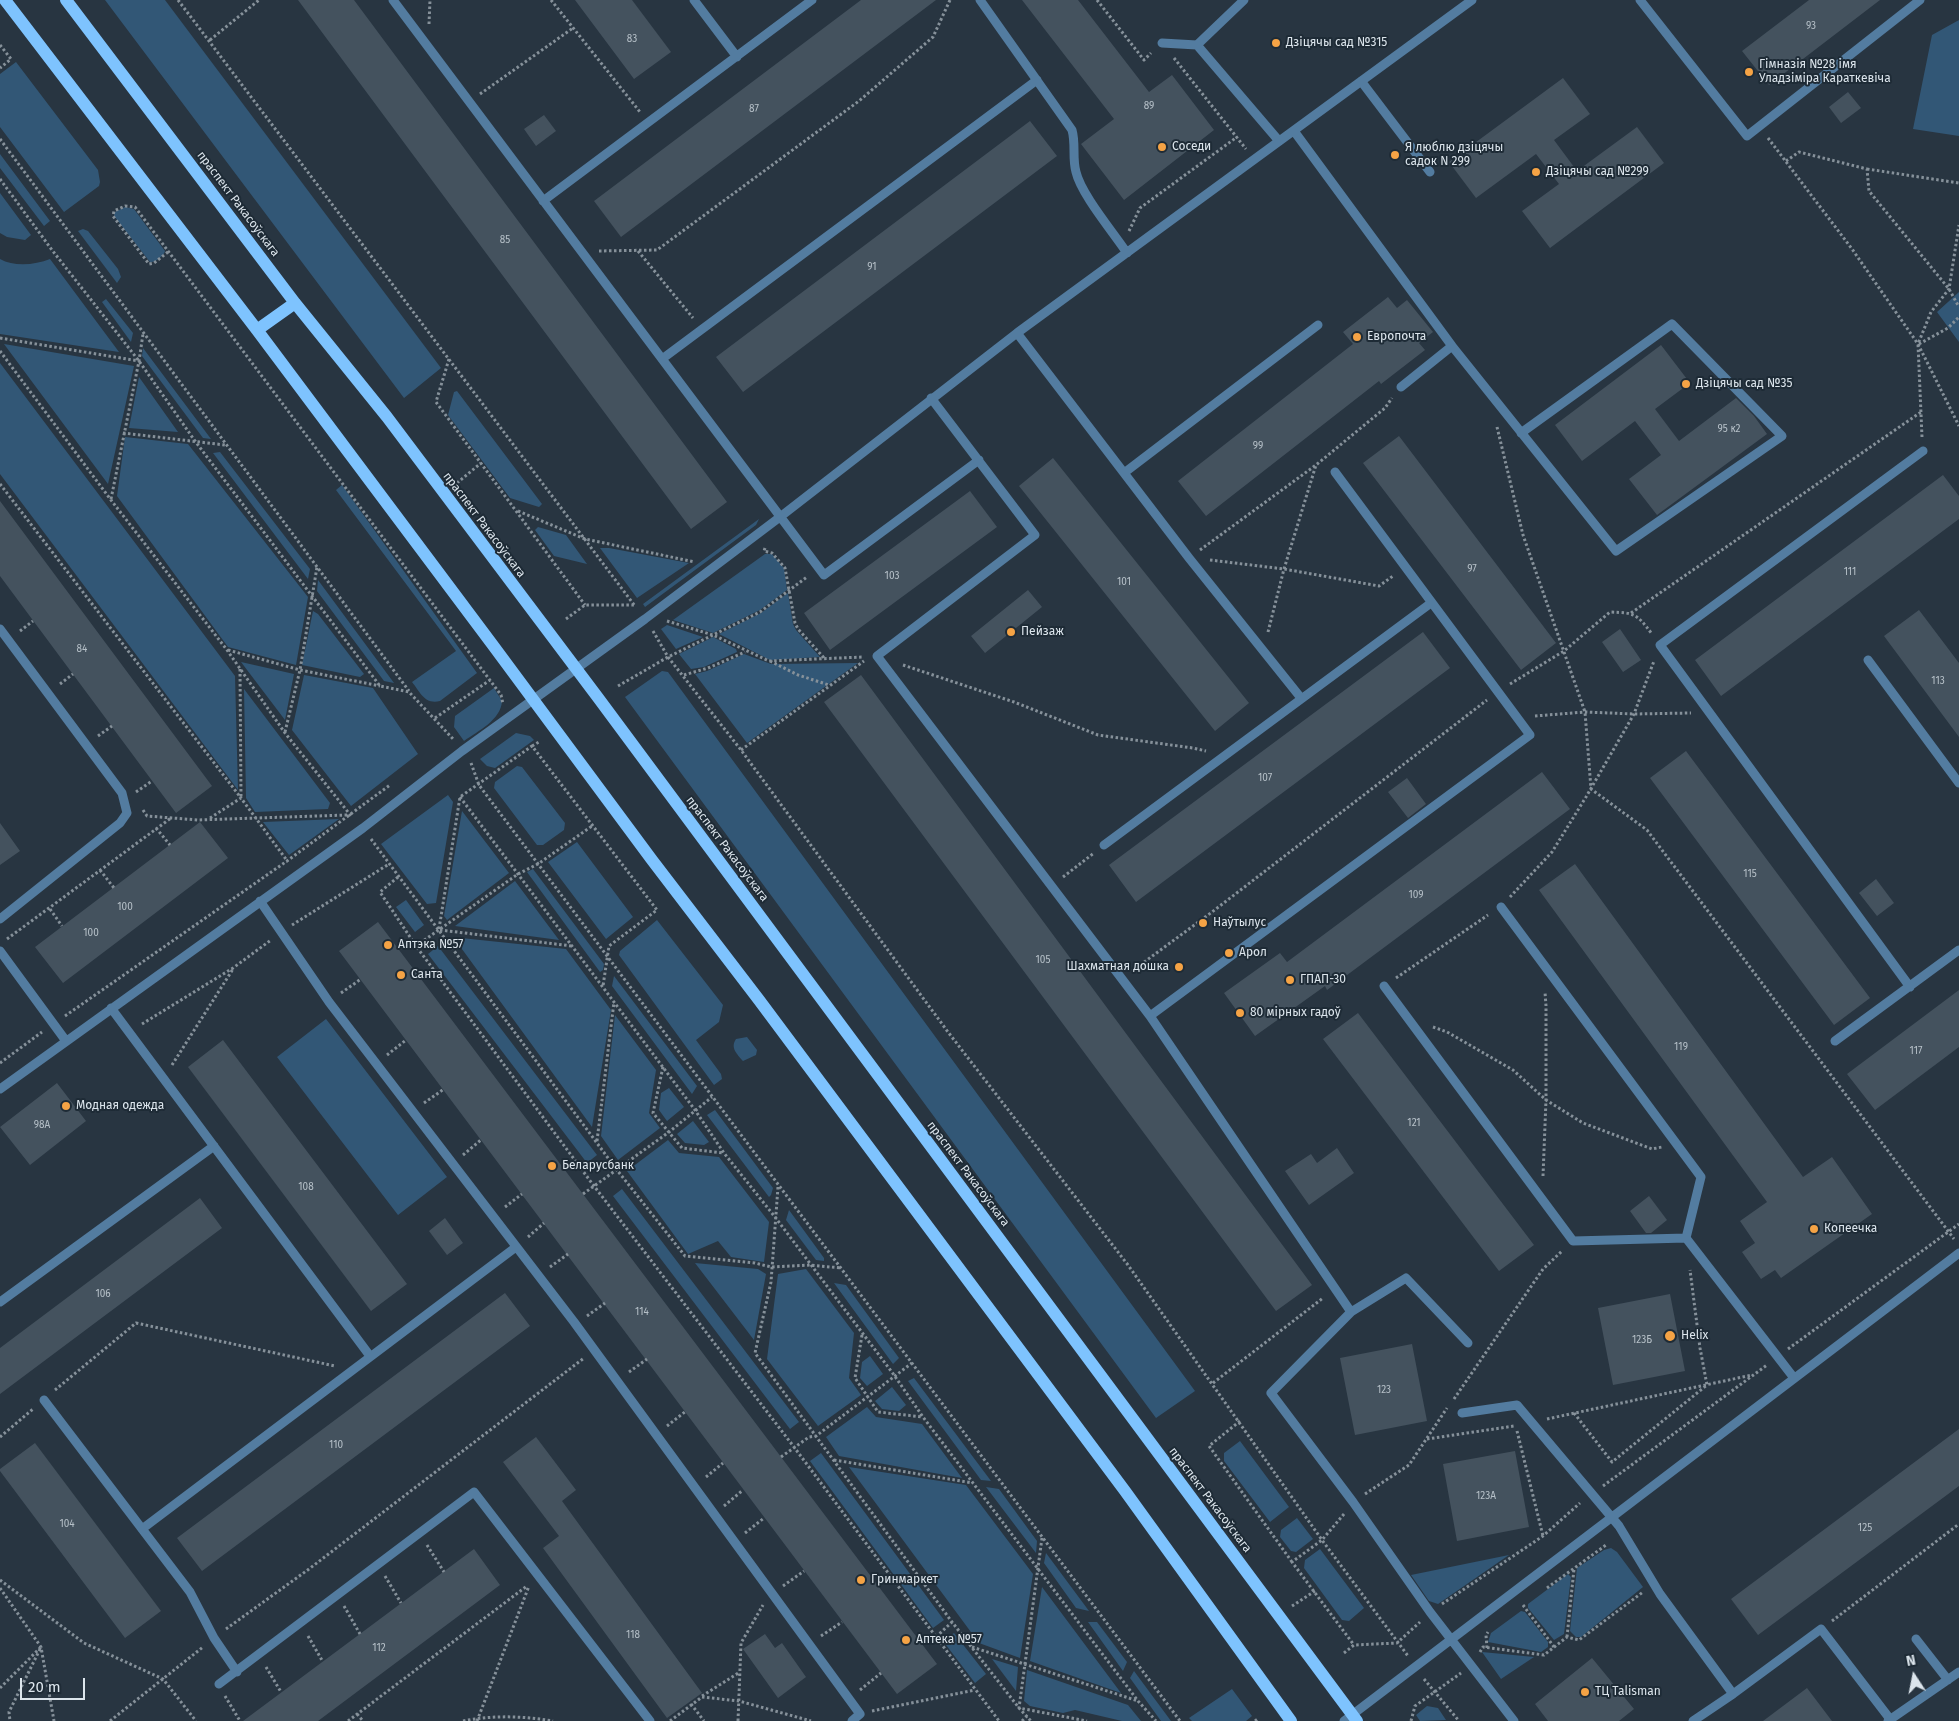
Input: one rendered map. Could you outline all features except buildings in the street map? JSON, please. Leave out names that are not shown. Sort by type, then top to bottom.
[{"type":"main road","points":[[5,0],[257,330],[652,860],[759,1000],[1125,1491],[1291,1721]]},
{"type":"main road","name":"праспект Ракасоўскага","points":[[66,0],[295,302],[386,417],[575,669],[1279,1616],[1351,1719]]},
{"type":"main road","points":[[257,330],[295,302]]},
{"type":"lane","points":[[393,0],[824,575],[979,460]]},
{"type":"lane","points":[[694,0],[736,57]]},
{"type":"lane","points":[[543,201],[812,0]]},
{"type":"lane","points":[[980,0],[1072,130],[1075,138],[1073,158],[1079,182],[1125,249]]},
{"type":"lane","points":[[1197,45],[1244,0]]},
{"type":"lane","points":[[0,1089],[363,828],[462,751],[780,517],[1125,249],[1254,160],[1472,0]]},
{"type":"lane","points":[[1640,0],[1747,136],[1920,0]]},
{"type":"lane","points":[[1162,43],[1197,45],[1279,141]]},
{"type":"lane","points":[[662,359],[1038,80]]},
{"type":"lane","points":[[1361,81],[1430,172]]},
{"type":"lane","points":[[1294,131],[1452,346],[1616,551],[1782,436],[1672,324],[1521,432]]},
{"type":"lane","points":[[1124,473],[1318,325]]},
{"type":"lane","points":[[1017,333],[1189,558],[1301,698]]},
{"type":"lane","points":[[1401,387],[1452,346]]},
{"type":"lane","points":[[931,398],[1035,535],[877,656],[1150,1016],[1351,1312]]},
{"type":"lane","points":[[1910,986],[1660,646],[1923,451]]},
{"type":"lane","points":[[1150,1016],[1530,735],[1335,472]]},
{"type":"lane","points":[[1104,845],[1431,602]]},
{"type":"lane","points":[[0,629],[122,793],[127,813],[120,824],[0,918]]},
{"type":"lane","points":[[1868,660],[1959,783]]},
{"type":"lane","points":[[260,901],[329,1002],[520,1244],[594,1350],[860,1714],[852,1721]]},
{"type":"lane","points":[[1501,907],[1700,1177],[1686,1238]]},
{"type":"lane","points":[[1835,1041],[1959,950]]},
{"type":"lane","points":[[0,951],[66,1041]]},
{"type":"lane","points":[[1384,986],[1573,1241],[1686,1238]]},
{"type":"lane","points":[[111,1008],[370,1356]]},
{"type":"lane","points":[[0,1302],[214,1146]]},
{"type":"lane","points":[[1686,1238],[1794,1378]]},
{"type":"lane","points":[[142,1529],[520,1244]]},
{"type":"lane","points":[[1351,1719],[1451,1640],[1959,1253]]},
{"type":"lane","points":[[1468,1343],[1406,1278],[1351,1312],[1270,1392],[1353,1502],[1486,1688],[1514,1721]]},
{"type":"lane","points":[[44,1400],[190,1592],[214,1638],[237,1672]]},
{"type":"lane","points":[[1462,1413],[1517,1405],[1612,1517],[1660,1594],[1733,1694]]},
{"type":"lane","points":[[219,1684],[474,1492],[650,1721]]},
{"type":"lane","points":[[1693,1721],[1821,1630],[1889,1720],[1959,1672]]},
{"type":"lane","points":[[1916,1639],[1948,1680]]},
{"type":"path","points":[[178,0],[635,606],[585,605],[566,619]]},
{"type":"path","points":[[210,40],[259,0]]},
{"type":"path","points":[[551,0],[648,122]]},
{"type":"path","points":[[581,251],[657,250],[859,101],[933,37],[950,0]]},
{"type":"path","points":[[1097,0],[1144,60],[1162,43],[1254,160]]},
{"type":"path","points":[[469,102],[573,28]]},
{"type":"path","points":[[0,45],[12,60],[0,68]]},
{"type":"path","points":[[1759,126],[1852,249],[1918,344],[1959,426]]},
{"type":"path","points":[[1125,249],[1140,208],[1237,137]]},
{"type":"path","points":[[0,139],[409,692],[459,746]]},
{"type":"path","points":[[1786,161],[1799,152],[1867,169],[1959,183]]},
{"type":"path","points":[[1867,169],[1869,191],[1949,289],[1959,307]]},
{"type":"path","points":[[0,179],[52,250],[139,361],[195,441],[380,686]]},
{"type":"path","points":[[168,252],[154,263],[149,264],[113,216],[114,211],[125,206],[135,208],[501,695],[503,701],[501,712]]},
{"type":"path","points":[[1923,451],[1918,344],[1931,312],[1949,289],[1959,225]]},
{"type":"path","points":[[638,250],[702,329]]},
{"type":"path","points":[[1918,344],[1948,328],[1959,317]]},
{"type":"path","points":[[111,500],[143,334]]},
{"type":"path","points":[[0,338],[139,361]]},
{"type":"path","points":[[0,351],[111,500],[227,650],[285,733],[349,815],[363,828],[617,1170],[685,1256],[771,1266],[810,1265],[841,1268]]},
{"type":"path","points":[[449,358],[436,402],[585,605]]},
{"type":"path","points":[[1189,558],[1316,465],[1385,408],[1401,387]]},
{"type":"path","points":[[1631,613],[1921,412]]},
{"type":"path","points":[[1495,420],[1523,535],[1585,712],[1591,789],[1646,830],[1959,1245]]},
{"type":"path","points":[[123,433],[225,445]]},
{"type":"path","points":[[444,494],[481,463]]},
{"type":"path","points":[[1263,650],[1284,569],[1316,465]]},
{"type":"path","points":[[0,484],[241,798],[297,875]]},
{"type":"path","points":[[517,511],[585,540],[695,562]]},
{"type":"path","points":[[765,546],[764,551],[772,553],[785,568],[798,630],[825,659]]},
{"type":"path","points":[[1189,558],[1284,569],[1379,586],[1406,568]]},
{"type":"path","points":[[285,733],[300,670],[318,567]]},
{"type":"path","points":[[618,686],[668,656],[760,612],[818,568]]},
{"type":"path","points":[[1122,979],[1498,692],[1564,651],[1610,612],[1631,613],[1642,621],[1660,646],[1634,714],[1552,852],[1501,907],[1384,986]]},
{"type":"path","points":[[14,636],[33,621]]},
{"type":"path","points":[[652,630],[666,621],[713,635],[798,675],[829,684]]},
{"type":"path","points":[[650,626],[668,656],[741,750],[948,1032],[1128,1265],[1240,1421],[1322,1540],[1408,1656]]},
{"type":"path","points":[[227,650],[300,670],[409,692]]},
{"type":"path","points":[[684,675],[708,668],[746,651]]},
{"type":"path","points":[[877,656],[1014,702],[1098,735],[1193,748],[1223,756]]},
{"type":"path","points":[[741,750],[829,684],[870,657],[769,661]]},
{"type":"path","points":[[240,668],[241,798]]},
{"type":"path","points":[[54,689],[73,674]]},
{"type":"path","points":[[435,718],[490,680]]},
{"type":"path","points":[[1517,717],[1585,712],[1634,714],[1710,713]]},
{"type":"path","points":[[92,740],[112,726]]},
{"type":"path","points":[[446,745],[454,740]]},
{"type":"path","points":[[439,929],[460,797],[539,742]]},
{"type":"path","points":[[532,746],[657,910],[609,946],[609,957],[603,987]]},
{"type":"path","points":[[471,763],[479,785],[493,804],[1180,1721]]},
{"type":"path","points":[[0,1063],[287,861],[397,780]]},
{"type":"path","points":[[132,795],[152,781]]},
{"type":"path","points":[[460,797],[695,1110],[724,1153],[775,1217],[894,1375],[923,1417],[1138,1701],[1156,1721]]},
{"type":"path","points":[[210,818],[241,798]]},
{"type":"path","points":[[142,809],[147,816],[198,820],[210,818],[349,815]]},
{"type":"path","points":[[0,945],[171,818]]},
{"type":"path","points":[[416,946],[518,874],[538,864],[592,826]]},
{"type":"path","points":[[156,828],[170,845]]},
{"type":"path","points":[[1051,886],[1104,845]]},
{"type":"path","points":[[129,1032],[233,968],[281,932],[389,864]]},
{"type":"path","points":[[100,870],[114,888]]},
{"type":"path","points":[[398,876],[380,892],[416,946],[594,1186],[999,1721]]},
{"type":"path","points":[[50,908],[62,926]]},
{"type":"path","points":[[439,929],[572,946]]},
{"type":"path","points":[[1541,961],[1546,1006],[1543,1199]]},
{"type":"path","points":[[164,1078],[233,968]]},
{"type":"path","points":[[339,995],[361,979]]},
{"type":"path","points":[[597,1141],[614,1001]]},
{"type":"path","points":[[1406,1016],[1447,1032],[1513,1070],[1546,1100],[1583,1123],[1652,1149],[1676,1144]]},
{"type":"path","points":[[385,1056],[406,1040]]},
{"type":"path","points":[[663,1067],[653,1113],[682,1148],[724,1153]]},
{"type":"path","points":[[421,1104],[444,1089]]},
{"type":"path","points":[[583,1194],[668,1132],[712,1097]]},
{"type":"path","points":[[461,1157],[482,1140]]},
{"type":"path","points":[[778,1186],[771,1282],[755,1353],[952,1622],[1031,1721]]},
{"type":"path","points":[[501,1210],[522,1194]]},
{"type":"path","points":[[520,1244],[544,1223]]},
{"type":"path","points":[[1344,1653],[1354,1645],[1397,1643],[1430,1612],[1543,1536],[1592,1494],[1959,1224]]},
{"type":"path","points":[[1686,1238],[1700,1348],[1707,1385]]},
{"type":"path","points":[[1454,1399],[1543,1268],[1573,1241]]},
{"type":"path","points":[[546,1270],[568,1254]]},
{"type":"path","points":[[1213,1383],[1335,1289]]},
{"type":"path","points":[[583,1320],[605,1303]]},
{"type":"path","points":[[0,1437],[136,1323],[353,1369]]},
{"type":"path","points":[[862,1335],[855,1378],[866,1397],[878,1412],[923,1417]]},
{"type":"path","points":[[110,1721],[214,1638],[309,1569],[594,1350]]},
{"type":"path","points":[[624,1376],[647,1359]]},
{"type":"path","points":[[781,1457],[809,1437],[816,1436],[912,1363]]},
{"type":"path","points":[[1531,1422],[1753,1375]]},
{"type":"path","points":[[1574,1413],[1612,1462],[1707,1385]]},
{"type":"path","points":[[1292,1562],[1322,1540],[1353,1502],[1409,1465],[1448,1407]]},
{"type":"path","points":[[663,1428],[686,1411]]},
{"type":"path","points":[[1240,1421],[1209,1446],[1354,1645]]},
{"type":"path","points":[[1426,1440],[1516,1425],[1543,1536]]},
{"type":"path","points":[[833,1460],[974,1483]]},
{"type":"path","points":[[702,1481],[723,1464]]},
{"type":"path","points":[[721,1508],[743,1490]]},
{"type":"path","points":[[742,1535],[764,1518]]},
{"type":"path","points":[[1821,1630],[1959,1524]]},
{"type":"path","points":[[420,1533],[444,1572]]},
{"type":"path","points":[[1019,1708],[1042,1538]]},
{"type":"path","points":[[1545,1590],[1606,1545]]},
{"type":"path","points":[[378,1564],[401,1603]]},
{"type":"path","points":[[1411,1721],[1414,1706],[1435,1693],[1471,1665],[1483,1648],[1544,1655],[1567,1637],[1574,1569]]},
{"type":"path","points":[[738,1721],[741,1643],[770,1593],[804,1571]]},
{"type":"path","points":[[0,1580],[84,1643],[163,1680],[196,1721]]},
{"type":"path","points":[[348,1721],[530,1583],[477,1720]]},
{"type":"path","points":[[0,1588],[41,1647],[54,1721]]},
{"type":"path","points":[[1279,1616],[1314,1591]]},
{"type":"path","points":[[1567,1637],[1579,1640],[1644,1591],[1660,1594]]},
{"type":"path","points":[[338,1596],[360,1634]]},
{"type":"path","points":[[1516,1610],[1531,1600]]},
{"type":"path","points":[[1523,1605],[1554,1647]]},
{"type":"path","points":[[818,1638],[842,1622]]},
{"type":"path","points":[[936,1637],[952,1622]]},
{"type":"path","points":[[300,1624],[323,1662]]},
{"type":"path","points":[[1487,1648],[1486,1635],[1488,1631]]},
{"type":"path","points":[[0,1688],[41,1647]]},
{"type":"path","points":[[10,1721],[9,1712],[41,1647]]},
{"type":"path","points":[[972,1647],[1138,1701]]},
{"type":"path","points":[[259,1655],[282,1692]]},
{"type":"path","points":[[670,1721],[691,1704],[740,1672]]},
{"type":"path","points":[[858,1692],[881,1673]]},
{"type":"path","points":[[1422,1677],[1459,1721]]},
{"type":"path","points":[[219,1684],[240,1721]]},
{"type":"path","points":[[860,1714],[975,1690]]},
{"type":"path","points":[[702,1697],[740,1701],[811,1721]]},
{"type":"path","points":[[691,1704],[704,1721]]},
{"type":"path","points":[[1019,1708],[1087,1721]]},
{"type":"path","points":[[358,1714],[363,1721]]},
{"type":"path","points":[[463,1721],[526,1716],[553,1721]]},
{"type":"path","points":[[1022,1721],[1027,1716]]},
{"type":"path","points":[[1256,1721],[1259,1718]]},
{"type":"shaded area","points":[[105,0],[165,0],[441,368],[404,398]]},
{"type":"shaded area","points":[[1959,20],[1959,136],[1913,129],[1932,35]]},
{"type":"shaded area","points":[[16,62],[98,170],[99,186],[64,212],[0,127],[0,74]]},
{"type":"shaded area","points":[[0,154],[50,221],[44,226],[0,168]]},
{"type":"shaded area","points":[[0,193],[31,235],[25,240],[7,237],[0,233]]},
{"type":"shaded area","points":[[125,207],[134,209],[165,251],[157,260],[150,262],[114,216],[115,212]]},
{"type":"shaded area","points":[[83,229],[88,231],[118,269],[121,277],[117,283],[78,231]]},
{"type":"shaded area","points":[[0,259],[6,262],[25,264],[38,263],[50,259],[119,352],[0,334]]},
{"type":"shaded area","points":[[1959,292],[1959,342],[1937,312]]},
{"type":"shaded area","points":[[106,299],[133,333],[131,342],[102,302]]},
{"type":"shaded area","points":[[4,344],[134,366],[108,484]]},
{"type":"shaded area","points":[[143,348],[211,439],[203,438],[142,356]]},
{"type":"shaded area","points":[[0,363],[235,676],[238,790],[0,474]]},
{"type":"shaded area","points":[[139,377],[178,432],[129,428]]},
{"type":"shaded area","points":[[457,391],[542,504],[539,507],[510,498],[448,415],[454,392]]},
{"type":"shaded area","points":[[125,437],[188,444],[308,597],[296,665],[228,647],[117,496]]},
{"type":"shaded area","points":[[220,452],[310,569],[308,579],[213,453]]},
{"type":"shaded area","points":[[342,485],[477,673],[440,701],[435,702],[427,699],[412,682],[456,651],[336,490]]},
{"type":"shaded area","points":[[759,519],[756,525],[645,607],[643,604]]},
{"type":"shaded area","points":[[538,527],[566,535],[587,564],[554,556],[535,530]]},
{"type":"shaded area","points":[[600,548],[609,548],[689,563],[637,598]]},
{"type":"shaded area","points":[[765,554],[772,554],[784,568],[787,590],[760,610],[713,633],[673,620]]},
{"type":"shaded area","points":[[318,580],[394,683],[384,681],[317,591]]},
{"type":"shaded area","points":[[788,593],[793,624],[796,630],[820,657],[770,660],[719,634],[761,613]]},
{"type":"shaded area","points":[[313,611],[318,614],[364,674],[360,677],[302,665]]},
{"type":"shaded area","points":[[667,625],[703,637],[676,649],[661,629]]},
{"type":"shaded area","points":[[713,637],[736,649],[737,652],[704,667],[691,669],[679,654]]},
{"type":"shaded area","points":[[744,654],[771,664],[858,663],[747,743],[695,674],[707,671]]},
{"type":"shaded area","points":[[241,662],[294,674],[285,720]]},
{"type":"shaded area","points":[[662,671],[668,672],[1195,1391],[1156,1418],[625,697]]},
{"type":"shaded area","points":[[304,675],[373,688],[418,754],[351,806],[292,730]]},
{"type":"shaded area","points":[[494,688],[502,701],[498,714],[488,724],[464,741],[454,727],[455,716]]},
{"type":"shaded area","points":[[244,689],[330,803],[328,809],[255,812],[246,798]]},
{"type":"shaded area","points":[[516,733],[530,736],[534,740],[495,768],[487,766],[480,759]]},
{"type":"shaded area","points":[[517,766],[522,767],[565,823],[564,830],[543,845],[537,845],[494,788],[495,782]]},
{"type":"shaded area","points":[[448,795],[453,802],[436,903],[427,904],[381,844]]},
{"type":"shaded area","points":[[462,811],[509,873],[447,920],[444,916]]},
{"type":"shaded area","points":[[339,819],[289,855],[263,822]]},
{"type":"shaded area","points":[[577,842],[633,917],[606,939],[548,862]]},
{"type":"shaded area","points":[[533,869],[604,964],[603,970],[600,972],[527,872]]},
{"type":"shaded area","points":[[515,881],[559,940],[455,926]]},
{"type":"shaded area","points":[[406,900],[424,925],[415,932],[396,907]]},
{"type":"shaded area","points":[[657,920],[723,1005],[719,1022],[696,1040],[721,1074],[722,1079],[714,1085],[619,955],[620,951]]},
{"type":"shaded area","points":[[461,938],[566,949],[611,1010],[592,1127],[459,945]]},
{"type":"shaded area","points":[[438,946],[597,1155],[587,1163],[428,954]]},
{"type":"shaded area","points":[[614,976],[697,1086],[692,1094],[612,986]]},
{"type":"shaded area","points":[[615,1015],[656,1070],[649,1113],[660,1128],[618,1160],[601,1136]]},
{"type":"shaded area","points":[[326,1019],[447,1177],[398,1215],[277,1057]]},
{"type":"shaded area","points":[[747,1037],[757,1050],[756,1055],[743,1061],[735,1051],[734,1042],[736,1039]]},
{"type":"shaded area","points":[[669,1088],[684,1107],[667,1121],[659,1110],[661,1093]]},
{"type":"shaded area","points":[[715,1110],[773,1188],[769,1197],[707,1115]]},
{"type":"shaded area","points":[[693,1121],[709,1142],[704,1145],[685,1143],[677,1134]]},
{"type":"shaded area","points":[[668,1140],[679,1153],[719,1157],[769,1222],[764,1262],[731,1257],[718,1241],[688,1254],[627,1171]]},
{"type":"shaded area","points":[[622,1189],[799,1422],[790,1429],[613,1196]]},
{"type":"shaded area","points":[[789,1210],[824,1258],[824,1261],[816,1260],[786,1220]]},
{"type":"shaded area","points":[[695,1263],[758,1269],[766,1274],[754,1340]]},
{"type":"shaded area","points":[[806,1269],[854,1333],[849,1378],[861,1395],[818,1426],[767,1359],[778,1274]]},
{"type":"shaded area","points":[[834,1283],[846,1285],[899,1358],[893,1364]]},
{"type":"shaded area","points":[[870,1356],[883,1374],[867,1386],[860,1378],[862,1362]]},
{"type":"shaded area","points":[[914,1378],[991,1481],[981,1480],[908,1381]]},
{"type":"shaded area","points":[[892,1387],[906,1405],[899,1411],[882,1409],[875,1401]]},
{"type":"shaded area","points":[[867,1407],[876,1417],[922,1424],[962,1478],[839,1456],[826,1437]]},
{"type":"shaded area","points":[[1240,1441],[1289,1507],[1270,1522],[1224,1461],[1224,1453]]},
{"type":"shaded area","points":[[821,1453],[944,1620],[933,1628],[810,1461]]},
{"type":"shaded area","points":[[849,1467],[966,1485],[1033,1574],[1020,1658],[979,1643]]},
{"type":"shaded area","points":[[986,1487],[999,1489],[1037,1541],[1036,1553]]},
{"type":"shaded area","points":[[1297,1518],[1313,1539],[1296,1552],[1291,1551],[1280,1537],[1281,1530]]},
{"type":"shaded area","points":[[1611,1548],[1617,1552],[1643,1587],[1581,1637],[1576,1637],[1570,1631],[1577,1568],[1604,1550]]},
{"type":"shaded area","points":[[1320,1549],[1364,1608],[1349,1621],[1342,1620],[1304,1568],[1305,1560]]},
{"type":"shaded area","points":[[1046,1553],[1089,1611],[1076,1608],[1044,1563]]},
{"type":"shaded area","points":[[1509,1555],[1438,1604],[1429,1601],[1411,1575]]},
{"type":"shaded area","points":[[1568,1574],[1571,1577],[1564,1634],[1554,1640],[1528,1608],[1528,1604]]},
{"type":"shaded area","points":[[1042,1587],[1121,1693],[1030,1661]]},
{"type":"shaded area","points":[[1521,1611],[1525,1612],[1548,1642],[1548,1647],[1541,1652],[1488,1642],[1491,1633]]},
{"type":"shaded area","points":[[1088,1622],[1097,1622],[1127,1662],[1123,1671]]},
{"type":"shaded area","points":[[954,1633],[986,1674],[975,1683],[943,1641]]},
{"type":"shaded area","points":[[1482,1652],[1534,1657],[1501,1679]]},
{"type":"shaded area","points":[[992,1659],[1018,1667],[1016,1691]]},
{"type":"shaded area","points":[[1027,1670],[1128,1705],[1141,1721],[1122,1721],[1075,1710],[1063,1713],[1030,1706],[1024,1701]]},
{"type":"shaded area","points":[[1134,1671],[1171,1721],[1161,1721],[1130,1678]]},
{"type":"shaded area","points":[[1232,1689],[1252,1716],[1246,1721],[1192,1721],[1189,1718]]},
{"type":"shaded area","points":[[1427,1706],[1438,1708],[1446,1720],[1420,1721],[1416,1715]]},
{"type":"place","name":"Дзіцячы сад №315","points":[[1276,43]]},
{"type":"place","name":"Гімназія №28 імя Уладзіміра Караткевіча","points":[[1749,72]]},
{"type":"place","name":"Соседи","points":[[1162,147]]},
{"type":"place","name":"Я люблю дзіцячы садок N 299","points":[[1395,155]]},
{"type":"place","name":"Дзіцячы сад №299","points":[[1536,172]]},
{"type":"place","name":"Европочта","points":[[1357,337]]},
{"type":"place","name":"Дзіцячы сад №35","points":[[1686,384]]},
{"type":"place","name":"Пейзаж","points":[[1011,632]]},
{"type":"place","name":"Наўтылус","points":[[1203,923]]},
{"type":"place","name":"Аптэка №57","points":[[388,945]]},
{"type":"place","name":"Арол","points":[[1229,953]]},
{"type":"place","name":"Шахматная дошка","points":[[1179,967]]},
{"type":"place","name":"Санта","points":[[401,975]]},
{"type":"place","name":"ГПАП-30","points":[[1290,980]]},
{"type":"place","name":"80 мірных гадоў","points":[[1240,1013]]},
{"type":"place","name":"Модная одежда","points":[[66,1106]]},
{"type":"place","name":"Беларусбанк","points":[[552,1166]]},
{"type":"place","name":"Копеечка","points":[[1814,1229]]},
{"type":"place","name":"Helix","points":[[1670,1336]]},
{"type":"place","name":"Гринмаркет","points":[[861,1580]]},
{"type":"place","name":"Аптека №57","points":[[906,1640]]},
{"type":"place","name":"ТЦ Talisman","points":[[1585,1692]]}]
